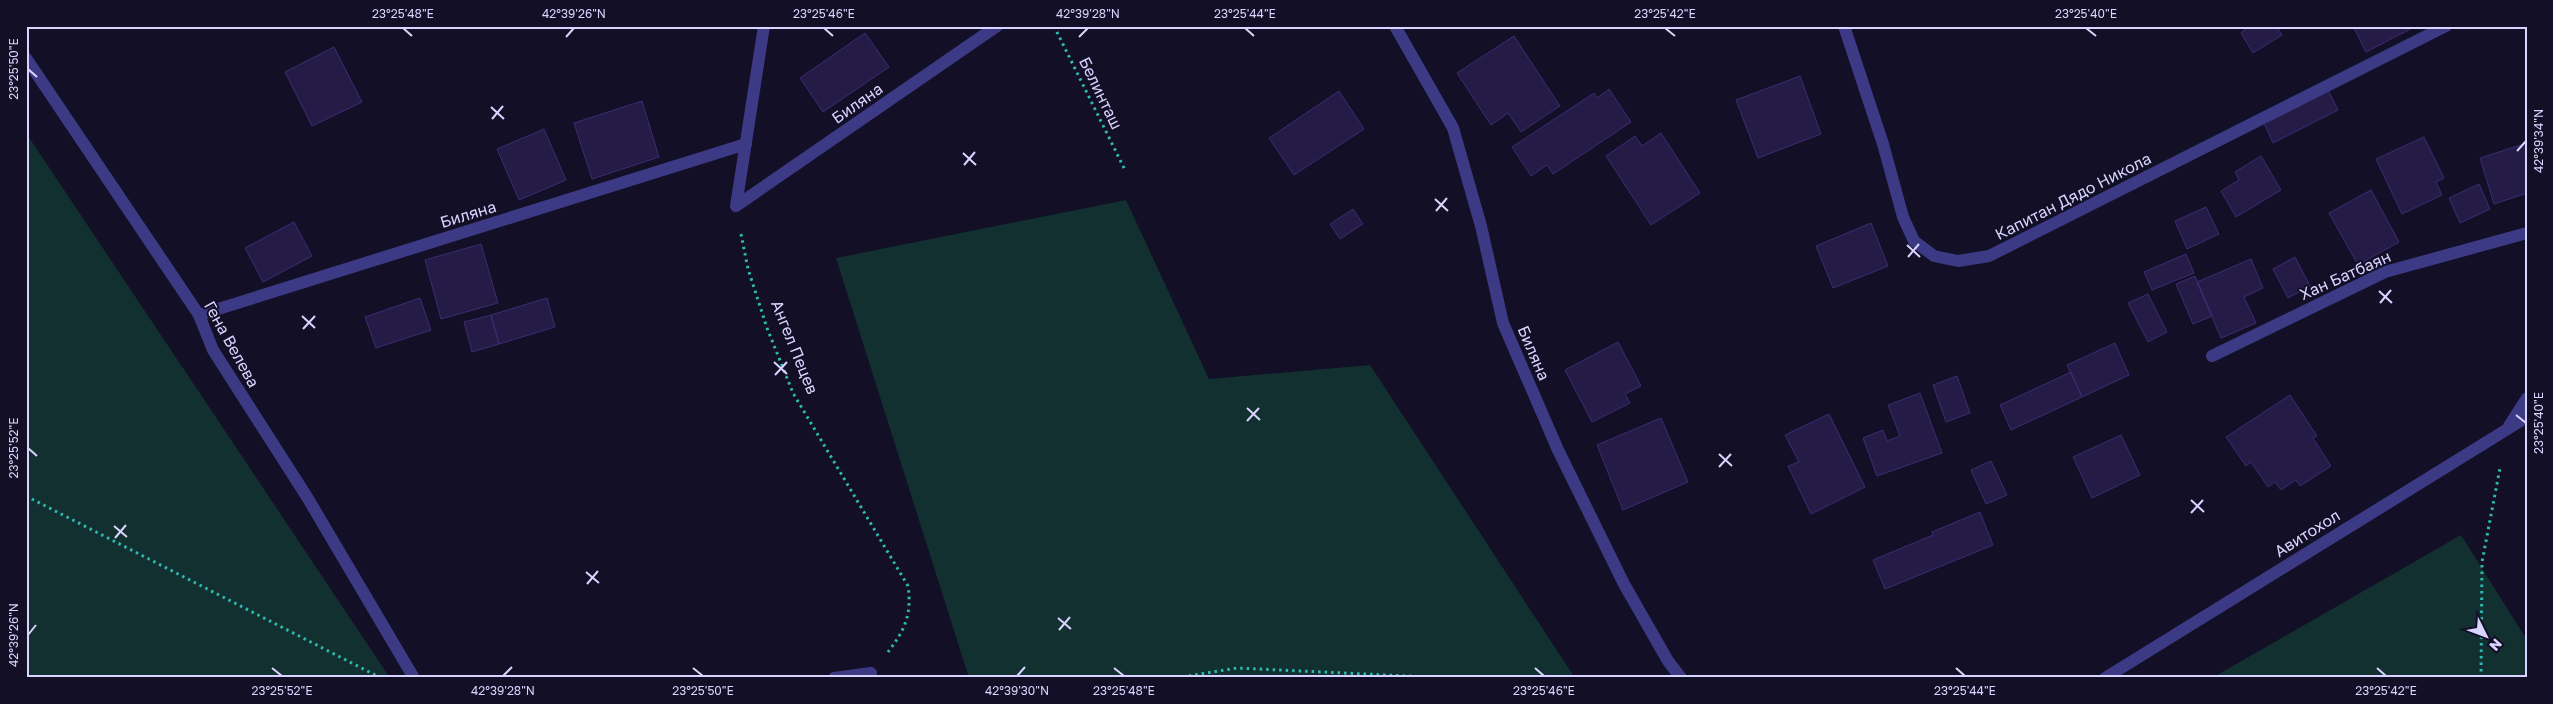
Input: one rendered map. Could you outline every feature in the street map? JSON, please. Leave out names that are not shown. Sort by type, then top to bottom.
[{"type":"street","points":[[736,206],[764,26]]},
{"type":"street","name":"Биляна","points":[[736,206],[997,26]]},
{"type":"street","name":"Биляна","points":[[1395,26],[1452,128],[1481,226],[1503,323],[1558,450],[1624,584],[1668,661],[1681,678]]},
{"type":"street","name":"Капитан Дядо Никола","points":[[1844,26],[1883,144],[1903,216],[1914,241],[1934,256],[1958,261],[1989,256],[2446,26]]},
{"type":"street","name":"Гена Велева","points":[[26,58],[199,315],[213,350],[307,497],[414,678]]},
{"type":"street","name":"Биляна","points":[[199,315],[746,144]]},
{"type":"street","name":"Хан Батбаян","points":[[2212,356],[2385,272],[2527,234]]},
{"type":"street","points":[[2508,428],[2527,398]]},
{"type":"street","name":"Авитохол","points":[[2105,678],[2527,417]]},
{"type":"street","points":[[834,678],[871,673]]},
{"type":"path","name":"Белинташ","points":[[1054,26],[1125,170]]},
{"type":"path","name":"Ангел Пецев","points":[[736,206],[748,269],[793,393],[908,586],[911,604],[907,622],[871,673]]},
{"type":"path","points":[[2481,678],[2482,562],[2508,428]]},
{"type":"path","points":[[26,496],[380,678]]},
{"type":"path","points":[[1176,678],[1237,668],[1450,678]]},
{"type":"green space","points":[[26,133],[390,678],[26,678]]},
{"type":"green space","points":[[1126,200],[1209,379],[1370,365],[1575,678],[969,678],[836,258]]},
{"type":"green space","points":[[2461,535],[2527,640],[2527,678],[2212,678]]},
{"type":"building","points":[[2243,26],[2276,26],[2282,35],[2253,53],[2241,33],[2245,30]]},
{"type":"building","points":[[2353,26],[2416,26],[2366,52]]},
{"type":"building","points":[[865,33],[889,67],[823,112],[800,78]]},
{"type":"building","points":[[1514,36],[1560,106],[1521,132],[1508,113],[1491,125],[1457,73]]},
{"type":"building","points":[[334,47],[362,102],[312,126],[285,72]]},
{"type":"building","points":[[1800,76],[1821,134],[1758,158],[1736,100]]},
{"type":"building","points":[[1609,89],[1631,122],[1553,174],[1547,165],[1531,176],[1512,147],[1594,93],[1597,98]]},
{"type":"building","points":[[2328,90],[2338,110],[2273,143],[2264,123]]},
{"type":"building","points":[[1339,91],[1364,129],[1294,175],[1269,138]]},
{"type":"building","points":[[642,101],[659,157],[592,179],[574,123]]},
{"type":"building","points":[[544,129],[566,180],[519,200],[497,149]]},
{"type":"building","points":[[1661,133],[1700,193],[1651,225],[1606,156],[1635,136],[1642,146]]},
{"type":"building","points":[[2424,137],[2444,178],[2436,182],[2442,195],[2402,214],[2376,159]]},
{"type":"building","points":[[2527,143],[2527,193],[2494,204],[2480,158]]},
{"type":"building","points":[[2261,156],[2281,190],[2236,217],[2221,191],[2239,180],[2235,172]]},
{"type":"building","points":[[2479,184],[2490,209],[2460,223],[2449,198]]},
{"type":"building","points":[[2371,190],[2399,242],[2358,265],[2329,213]]},
{"type":"building","points":[[2206,207],[2219,234],[2187,249],[2175,221]]},
{"type":"building","points":[[1353,209],[1363,224],[1340,239],[1330,224]]},
{"type":"building","points":[[294,222],[312,256],[263,282],[245,248]]},
{"type":"building","points":[[1871,223],[1888,266],[1833,288],[1816,246]]},
{"type":"building","points":[[481,244],[498,303],[441,319],[425,260]]},
{"type":"building","points":[[2186,254],[2194,273],[2152,290],[2144,272]]},
{"type":"building","points":[[2295,257],[2310,286],[2288,298],[2273,269]]},
{"type":"building","points":[[2251,259],[2263,288],[2244,297],[2256,323],[2221,338],[2197,282]]},
{"type":"building","points":[[2195,276],[2212,316],[2193,324],[2176,284]]},
{"type":"building","points":[[2148,294],[2167,332],[2148,342],[2128,303]]},
{"type":"building","points":[[420,298],[431,330],[376,348],[365,317]]},
{"type":"building","points":[[547,298],[555,327],[499,344],[491,315]]},
{"type":"building","points":[[491,315],[499,344],[472,352],[464,322]]},
{"type":"building","points":[[1618,342],[1641,386],[1625,394],[1630,403],[1592,422],[1565,370]]},
{"type":"building","points":[[2115,343],[2129,375],[2082,397],[2067,365]]},
{"type":"building","points":[[2071,372],[2082,397],[2011,430],[2000,405]]},
{"type":"building","points":[[1957,376],[1970,413],[1946,422],[1933,385]]},
{"type":"building","points":[[1920,393],[1942,453],[1877,476],[1863,438],[1883,430],[1887,441],[1900,436],[1888,405]]},
{"type":"building","points":[[2290,395],[2317,436],[2313,438],[2331,466],[2300,486],[2296,480],[2281,490],[2275,482],[2268,487],[2251,462],[2246,466],[2226,437]]},
{"type":"building","points":[[1829,414],[1865,487],[1811,514],[1788,466],[1799,462],[1785,435]]},
{"type":"building","points":[[1661,418],[1688,482],[1623,510],[1597,445]]},
{"type":"building","points":[[2121,435],[2140,475],[2092,498],[2073,457]]},
{"type":"building","points":[[1991,461],[2007,495],[1986,504],[1971,470]]},
{"type":"building","points":[[1980,512],[1993,545],[1885,589],[1873,560],[1933,535],[1932,532]]}]
